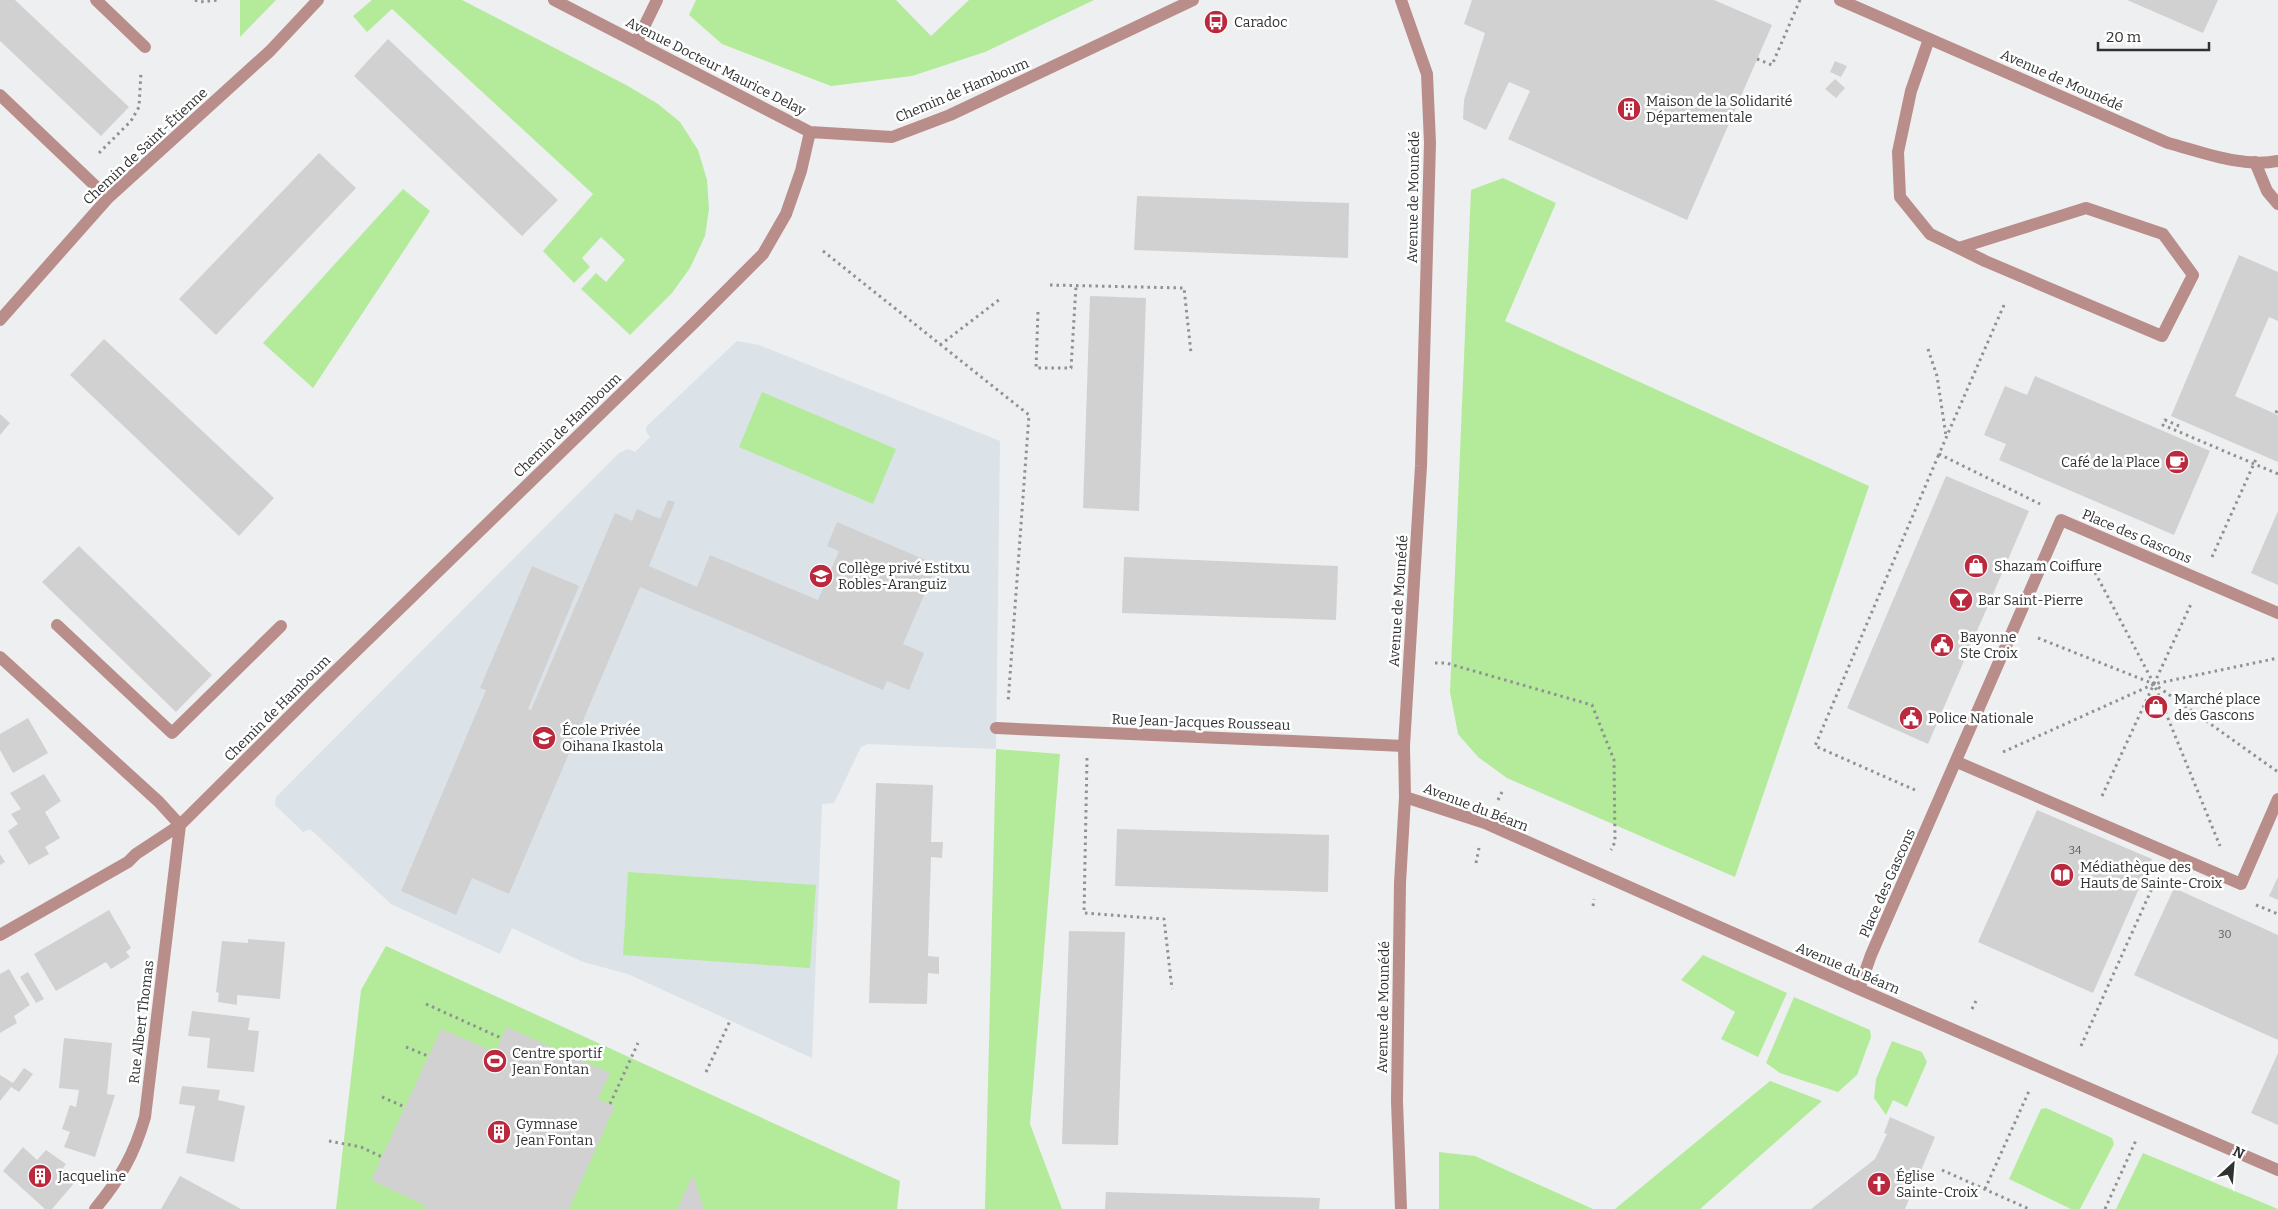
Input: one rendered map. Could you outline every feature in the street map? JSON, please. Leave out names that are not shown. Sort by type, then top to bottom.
[{"type":"street","points":[[96,0],[144,47]]},
{"type":"street","name":"Chemin de Saint-Étienne","points":[[0,320],[108,198],[270,51],[318,0]]},
{"type":"street","name":"Avenue Docteur Maurice Delay","points":[[554,0],[637,41],[810,132]]},
{"type":"street","points":[[637,41],[657,0]]},
{"type":"street","name":"Chemin de Hamboum","points":[[0,935],[128,862],[136,854],[180,826],[324,682],[697,320],[763,254],[786,214],[801,171],[810,132],[892,137],[950,115],[1194,0]]},
{"type":"street","name":"Avenue de Mounédé","points":[[1401,1209],[1397,1101],[1400,884],[1405,797],[1404,746],[1421,466],[1430,143],[1427,74],[1402,0]]},
{"type":"street","name":"Avenue de Mounédé","points":[[1840,0],[2168,143],[2217,156],[2255,162],[2278,161]]},
{"type":"street","points":[[1929,39],[1911,91],[1898,152],[1900,197],[1930,234],[1959,248],[2162,336],[2192,276],[2163,234],[2086,208],[1959,248]]},
{"type":"street","points":[[0,95],[108,198]]},
{"type":"street","points":[[2255,162],[2266,192],[2278,204]]},
{"type":"street","name":"Place des Gascons","points":[[1858,989],[1871,955],[1957,762],[2061,520],[2278,613]]},
{"type":"street","points":[[57,625],[172,733],[282,626]]},
{"type":"street","points":[[0,657],[130,776],[180,826]]},
{"type":"street","name":"Rue Jean-Jacques Rousseau","points":[[996,728],[1404,746]]},
{"type":"street","points":[[1957,762],[2242,884],[2278,799]]},
{"type":"street","name":"Avenue du Béarn","points":[[1405,797],[1485,823],[1858,989],[2278,1170]]},
{"type":"street","name":"Rue Albert Thomas","points":[[95,1209],[123,1172],[137,1145],[145,1117],[180,826]]},
{"type":"path","points":[[195,0],[200,2],[218,0]]},
{"type":"path","points":[[1757,59],[1772,66],[1800,0]]},
{"type":"path","points":[[94,159],[131,121],[139,107],[142,76],[138,59],[144,47]]},
{"type":"path","points":[[824,251],[1028,415],[1007,709]]},
{"type":"path","points":[[1050,285],[1184,288],[1191,353]]},
{"type":"path","points":[[1038,312],[1036,368],[1072,368],[1076,286]]},
{"type":"path","points":[[940,345],[1000,299]]},
{"type":"path","points":[[1940,800],[1815,746],[1946,436],[2004,306]]},
{"type":"path","points":[[1928,349],[1937,376],[1946,436]]},
{"type":"path","points":[[2276,414],[2278,408]]},
{"type":"path","points":[[2179,426],[2165,420],[2163,425],[2278,474]]},
{"type":"path","points":[[1939,454],[2048,508],[2061,520]]},
{"type":"path","points":[[2254,464],[2258,454]]},
{"type":"path","points":[[2214,552],[2256,459]]},
{"type":"path","points":[[2087,557],[2154,684],[2230,871],[2242,884]]},
{"type":"path","points":[[2091,819],[2202,580]]},
{"type":"path","points":[[2013,631],[2154,684],[2278,772]]},
{"type":"path","points":[[1998,754],[2154,684],[2278,658]]},
{"type":"path","points":[[1446,663],[1592,705],[1614,760],[1615,842]]},
{"type":"path","points":[[1088,733],[1084,913],[1164,919],[1172,989]]},
{"type":"path","points":[[2081,1046],[2168,853]]},
{"type":"path","points":[[426,1004],[501,1038]]},
{"type":"path","points":[[706,1072],[730,1021]]},
{"type":"path","points":[[610,1104],[638,1042]]},
{"type":"path","points":[[406,1047],[428,1056]]},
{"type":"path","points":[[1985,1189],[2029,1091]]},
{"type":"path","points":[[382,1097],[405,1107]]},
{"type":"path","points":[[2104,1209],[2137,1138]]},
{"type":"path","points":[[328,1141],[361,1147],[382,1157]]},
{"type":"path","points":[[1942,1170],[2030,1209]]},
{"type":"shaded area","points":[[737,341],[759,345],[1000,441],[996,749],[868,744],[861,747],[834,803],[822,804],[812,1058],[628,974],[583,962],[512,928],[500,954],[391,904],[310,829],[303,832],[275,805],[276,797],[619,453],[628,449],[635,452],[650,437],[646,431],[647,426]]},
{"type":"green space","points":[[240,0],[276,0],[240,37]]},
{"type":"green space","points":[[372,0],[462,0],[628,86],[658,104],[680,122],[698,150],[707,180],[709,209],[705,236],[690,268],[672,293],[630,335],[581,289],[596,273],[606,282],[625,260],[601,237],[582,258],[590,267],[574,283],[543,251],[593,194],[392,9],[367,32],[353,16]]},
{"type":"green space","points":[[696,0],[896,0],[931,36],[969,0],[1094,0],[985,52],[912,76],[831,86],[722,44],[689,15]]},
{"type":"green space","points":[[1503,178],[1556,203],[1505,321],[1869,486],[1735,877],[1507,778],[1478,757],[1458,734],[1450,692],[1471,190]]},
{"type":"green space","points":[[403,189],[430,211],[313,388],[263,343]]},
{"type":"green space","points":[[762,392],[896,449],[873,504],[739,447]]},
{"type":"green space","points":[[996,749],[1060,754],[1030,1124],[1062,1209],[985,1209]]},
{"type":"green space","points":[[628,872],[816,885],[810,968],[623,955]]},
{"type":"green space","name":"Centre sportif Jean Fontan","points":[[386,946],[900,1181],[897,1209],[336,1209],[361,990]]},
{"type":"green space","points":[[1703,955],[1787,993],[1758,1057],[1721,1039],[1735,1012],[1681,980]]},
{"type":"green space","points":[[1794,997],[1870,1030],[1871,1037],[1857,1075],[1838,1092],[1780,1073],[1766,1063]]},
{"type":"green space","points":[[1892,1041],[1922,1052],[1927,1062],[1907,1107],[1893,1100],[1886,1115],[1874,1098],[1876,1079]]},
{"type":"green space","points":[[1770,1081],[1822,1101],[1700,1209],[1615,1209]]},
{"type":"green space","points":[[2046,1108],[2112,1138],[2114,1144],[2080,1209],[2071,1209],[2009,1179],[2041,1109]]},
{"type":"green space","points":[[1439,1152],[1475,1156],[1593,1209],[1439,1209]]},
{"type":"green space","points":[[2143,1153],[2278,1209],[2116,1209]]},
{"type":"building","points":[[0,0],[15,0],[129,107],[101,136],[0,41]]},
{"type":"building","name":"Maison de la Solidarité Départementale","points":[[1472,0],[1714,0],[1772,25],[1687,220],[1508,139],[1530,91],[1509,82],[1486,130],[1463,119],[1464,100],[1485,33],[1464,24]]},
{"type":"building","points":[[2127,0],[2218,0],[2203,33]]},
{"type":"building","points":[[388,39],[558,200],[522,236],[354,76]]},
{"type":"building","points":[[1835,61],[1847,66],[1841,77],[1830,72]]},
{"type":"building","points":[[1835,79],[1845,88],[1836,98],[1825,89]]},
{"type":"building","points":[[319,153],[356,188],[216,335],[179,299]]},
{"type":"building","points":[[1137,196],[1349,203],[1348,258],[1134,250]]},
{"type":"building","points":[[2239,255],[2278,272],[2278,321],[2269,317],[2235,396],[2278,415],[2278,462],[2171,416]]},
{"type":"building","points":[[1090,296],[1146,298],[1139,511],[1083,508]]},
{"type":"building","points":[[104,339],[274,498],[239,536],[70,375]]},
{"type":"building","points":[[2035,376],[2210,451],[2174,535],[1999,460],[2006,444],[1984,435],[2005,386],[2027,395]]},
{"type":"building","points":[[0,414],[10,423],[0,435]]},
{"type":"building","points":[[1946,476],[2029,511],[1928,744],[1847,708]]},
{"type":"building","points":[[668,500],[675,502],[649,566],[697,587],[710,555],[818,600],[839,551],[827,546],[837,522],[937,565],[903,644],[924,653],[909,690],[887,681],[883,690],[640,587],[509,894],[472,878],[456,915],[401,891],[486,690],[480,688],[532,566],[579,586],[528,709],[531,710],[615,513],[632,521],[637,509],[660,519]]},
{"type":"building","points":[[2278,511],[2278,585],[2251,573]]},
{"type":"building","points":[[79,546],[212,675],[176,712],[42,582]]},
{"type":"building","points":[[1124,557],[1338,566],[1336,620],[1122,613]]},
{"type":"building","points":[[28,718],[48,753],[13,773],[0,750],[0,734]]},
{"type":"building","points":[[44,774],[61,801],[45,812],[60,838],[45,847],[49,854],[29,865],[8,831],[18,824],[11,814],[21,809],[10,793]]},
{"type":"building","points":[[876,783],[933,785],[931,842],[943,842],[942,858],[931,857],[928,956],[939,957],[939,974],[928,973],[927,1004],[869,1003]]},
{"type":"building","points":[[2037,810],[2152,859],[2093,993],[1978,942]]},
{"type":"building","points":[[1117,829],[1329,835],[1328,892],[1115,886]]},
{"type":"building","points":[[0,854],[5,862],[0,865]]},
{"type":"building","points":[[2278,877],[2278,900],[2269,896]]},
{"type":"building","points":[[2174,888],[2278,935],[2278,1040],[2134,975]]},
{"type":"building","points":[[109,910],[131,948],[126,952],[130,957],[111,969],[106,962],[56,991],[34,954]]},
{"type":"building","points":[[1069,931],[1125,932],[1118,1145],[1062,1144]]},
{"type":"building","points":[[248,939],[285,942],[280,999],[237,995],[237,1005],[218,1002],[219,993],[216,992],[222,941],[248,943]]},
{"type":"building","points":[[9,969],[30,1005],[14,1016],[17,1023],[0,1033],[0,974]]},
{"type":"building","points":[[28,972],[44,999],[36,1003],[20,977]]},
{"type":"building","points":[[192,1011],[250,1018],[248,1030],[259,1031],[254,1072],[207,1068],[210,1038],[188,1036]]},
{"type":"building","name":"Gymnase Jean Fontan","points":[[507,1027],[610,1073],[598,1099],[615,1106],[569,1209],[424,1209],[426,1206],[371,1180],[441,1029],[495,1052]]},
{"type":"building","points":[[64,1038],[112,1043],[107,1094],[115,1095],[95,1157],[64,1147],[70,1132],[62,1129],[70,1105],[76,1107],[79,1090],[59,1088]]},
{"type":"building","points":[[2278,1053],[2278,1125],[2251,1113]]},
{"type":"building","points":[[24,1068],[33,1074],[19,1092],[11,1087],[0,1101],[0,1075],[13,1083]]},
{"type":"building","points":[[182,1086],[220,1090],[218,1100],[245,1106],[234,1162],[186,1153],[195,1106],[179,1104]]},
{"type":"building","name":"Église Sainte-Croix","points":[[1890,1117],[1935,1137],[1905,1209],[1811,1209],[1875,1159],[1887,1134],[1884,1133]]},
{"type":"building","name":"Jacqueline","points":[[23,1147],[37,1160],[46,1150],[66,1164],[63,1168],[76,1181],[52,1209],[45,1209],[3,1171]]},
{"type":"building","points":[[693,1175],[704,1209],[677,1209]]},
{"type":"building","points":[[180,1176],[241,1209],[161,1209]]},
{"type":"building","points":[[1106,1192],[1320,1198],[1319,1209],[1105,1209]]},
{"type":"place","name":"Caradoc","points":[[1216,22]]},
{"type":"place","name":"Maison de la Solidarité Départementale","points":[[1629,109]]},
{"type":"place","name":"Café de la Place","points":[[2177,462]]},
{"type":"place","name":"Shazam Coiffure","points":[[1976,566]]},
{"type":"place","name":"Collège privé Estitxu Robles-Aranguiz","points":[[821,576]]},
{"type":"place","name":"Bar Saint-Pierre","points":[[1961,600]]},
{"type":"place","name":"Bayonne Ste Croix","points":[[1942,645]]},
{"type":"place","name":"Marché place des Gascons","points":[[2156,707]]},
{"type":"place","name":"Police Nationale","points":[[1911,718]]},
{"type":"place","name":"École Privée Oihana Ikastola","points":[[544,738]]},
{"type":"place","name":"Médiathèque des Hauts de Sainte-Croix","points":[[2062,875]]},
{"type":"place","name":"Centre sportif Jean Fontan","points":[[495,1061]]},
{"type":"place","name":"Gymnase Jean Fontan","points":[[499,1132]]},
{"type":"place","name":"Jacqueline","points":[[40,1176]]},
{"type":"place","name":"Église Sainte-Croix","points":[[1879,1184]]}]
